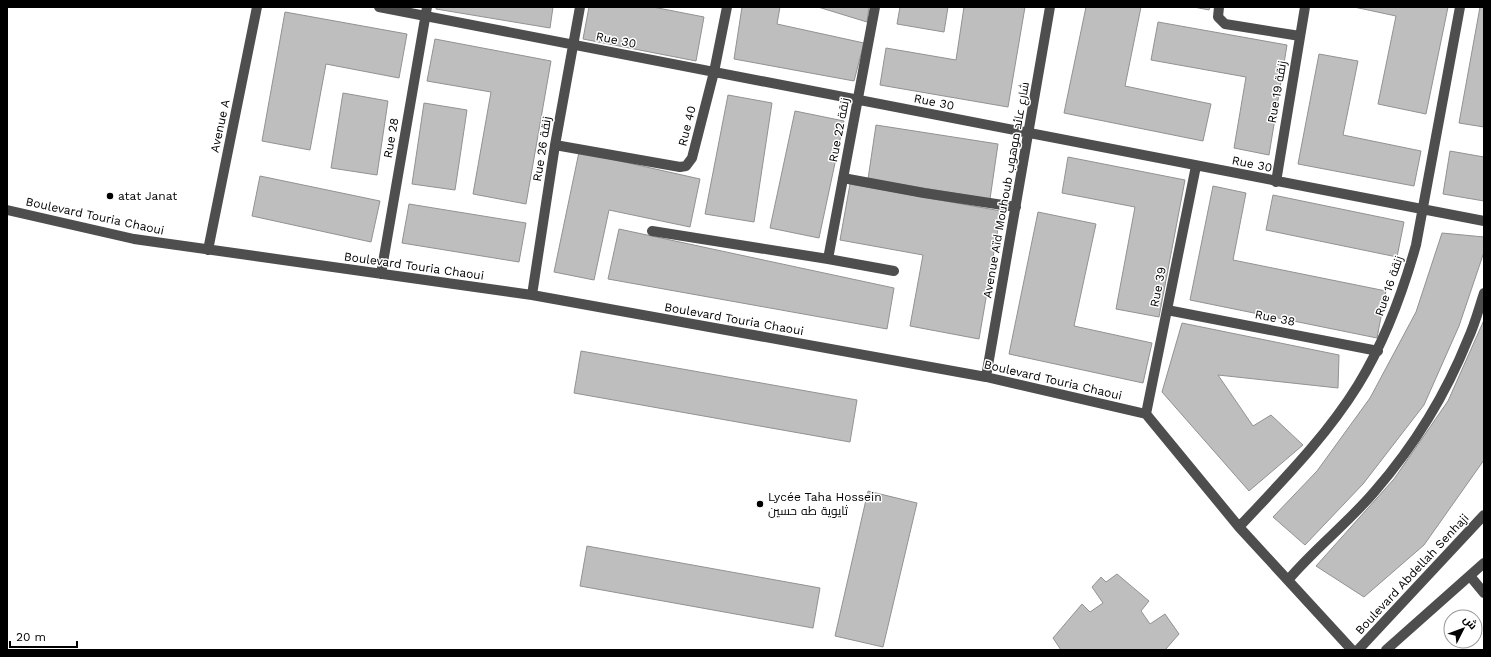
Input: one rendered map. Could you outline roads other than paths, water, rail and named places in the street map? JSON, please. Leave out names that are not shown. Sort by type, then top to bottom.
[{"type":"street","name":"Avenue A","points":[[208,250],[257,7]]},
{"type":"street","name":"Rue 30","points":[[379,7],[426,11],[574,45],[1276,182],[1484,221]]},
{"type":"street","name":"Rue 26 زنقة","points":[[532,295],[555,145],[580,7]]},
{"type":"street","name":"Rue 40","points":[[555,145],[680,167],[686,166],[692,158],[714,72],[727,7]]},
{"type":"street","name":"Rue 22 زنقة","points":[[828,259],[875,7]]},
{"type":"street","name":"Avenue Aïd Mouhoub شارع عائد موهوب","points":[[986,377],[1050,7]]},
{"type":"street","name":"Rue 19 زنقة","points":[[1276,182],[1305,7]]},
{"type":"street","name":"Rue 16 زنقة","points":[[1239,527],[1295,468],[1322,435],[1358,386],[1378,351],[1396,312],[1406,282],[1424,209],[1460,7]]},
{"type":"street","name":"Rue 28","points":[[381,274],[426,11]]},
{"type":"street","points":[[1219,12],[1225,24],[1300,36]]},
{"type":"street","name":"Rue 39","points":[[1146,414],[1196,166]]},
{"type":"street","points":[[843,178],[924,194],[1016,207]]},
{"type":"street","name":"Boulevard Touria Chaoui","points":[[7,210],[134,239],[532,295],[986,377],[1146,414]]},
{"type":"street","points":[[652,230],[894,271]]},
{"type":"street","points":[[1288,580],[1305,560],[1350,518],[1375,492],[1403,456],[1448,384],[1469,338],[1484,293]]},
{"type":"street","name":"Rue 38","points":[[1167,310],[1378,351]]},
{"type":"street","points":[[1146,414],[1239,527],[1352,650]]},
{"type":"street","name":"Boulevard Abdellah Senhaji","points":[[1358,650],[1484,515]]},
{"type":"street","points":[[1386,650],[1484,563]]},
{"type":"street","points":[[1470,576],[1484,593]]},
{"type":"place","name":"atat Janat","points":[[110,196]]},
{"type":"place","name":"Lycée Taha Hossein ثايوية طه حسين","points":[[760,504]]}]
